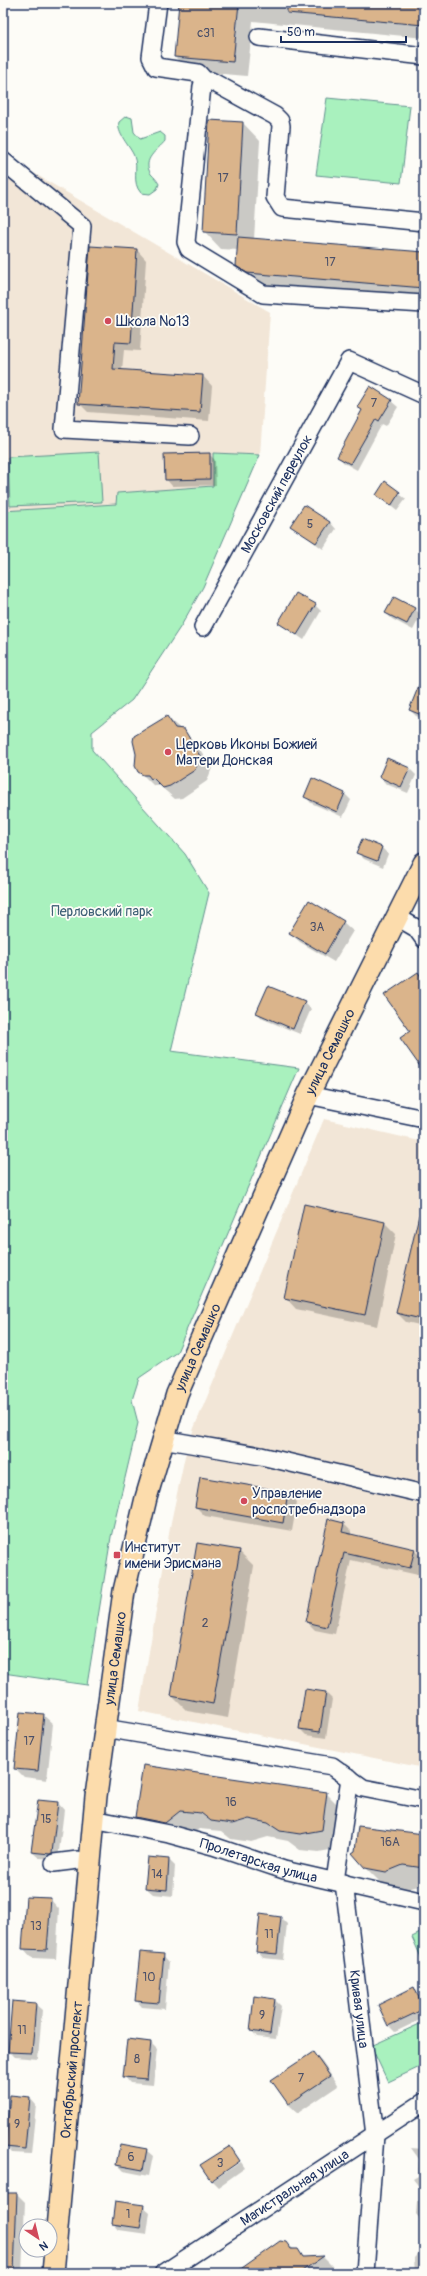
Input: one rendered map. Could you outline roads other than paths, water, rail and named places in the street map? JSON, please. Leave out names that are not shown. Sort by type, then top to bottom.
[{"type":"main road","name":"улица Семашко","points":[[83,1864],[93,1819],[104,1728],[125,1584],[133,1547],[162,1439],[177,1394],[308,1095],[424,863]]},
{"type":"main road","name":"Октябрьский проспект","points":[[53,2273],[83,1864]]},
{"type":"street","points":[[158,3],[151,57],[153,64],[156,67],[198,73],[206,82]]},
{"type":"street","points":[[259,37],[424,56]]},
{"type":"street","points":[[424,222],[282,208],[275,197],[281,126],[280,120],[218,84],[211,81],[206,82],[202,86],[186,242],[189,249],[263,294],[424,304]]},
{"type":"street","points":[[3,160],[82,226],[64,428],[190,436]]},
{"type":"street","name":"Московский переулок","points":[[203,627],[349,361],[424,395]]},
{"type":"street","points":[[397,917],[416,928],[424,940]]},
{"type":"street","points":[[308,1095],[424,1119]]},
{"type":"street","points":[[162,1439],[262,1456],[424,1494]]},
{"type":"street","points":[[104,1728],[332,1766],[363,1788],[424,1800]]},
{"type":"street","name":"Кривая улица","points":[[350,1778],[340,1882],[375,2135],[365,2273]]},
{"type":"street","name":"Пролетарская улица","points":[[93,1819],[169,1834],[213,1846],[284,1870],[424,1902]]},
{"type":"street","points":[[54,1863],[83,1864]]},
{"type":"street","name":"Магистральная улица","points":[[164,2273],[424,2102]]},
{"type":"place","name":"Школа №13","points":[[108,321]]},
{"type":"place","name":"Церковь Иконы Божией Матери Донская","points":[[168,752]]},
{"type":"place","name":"Управление роспотребнадзора","points":[[244,1501]]},
{"type":"place","name":"Институт имени Эрисмана","points":[[117,1555]]},
{"type":"park label","name":"Перловский парк","points":[[102,911]]}]
